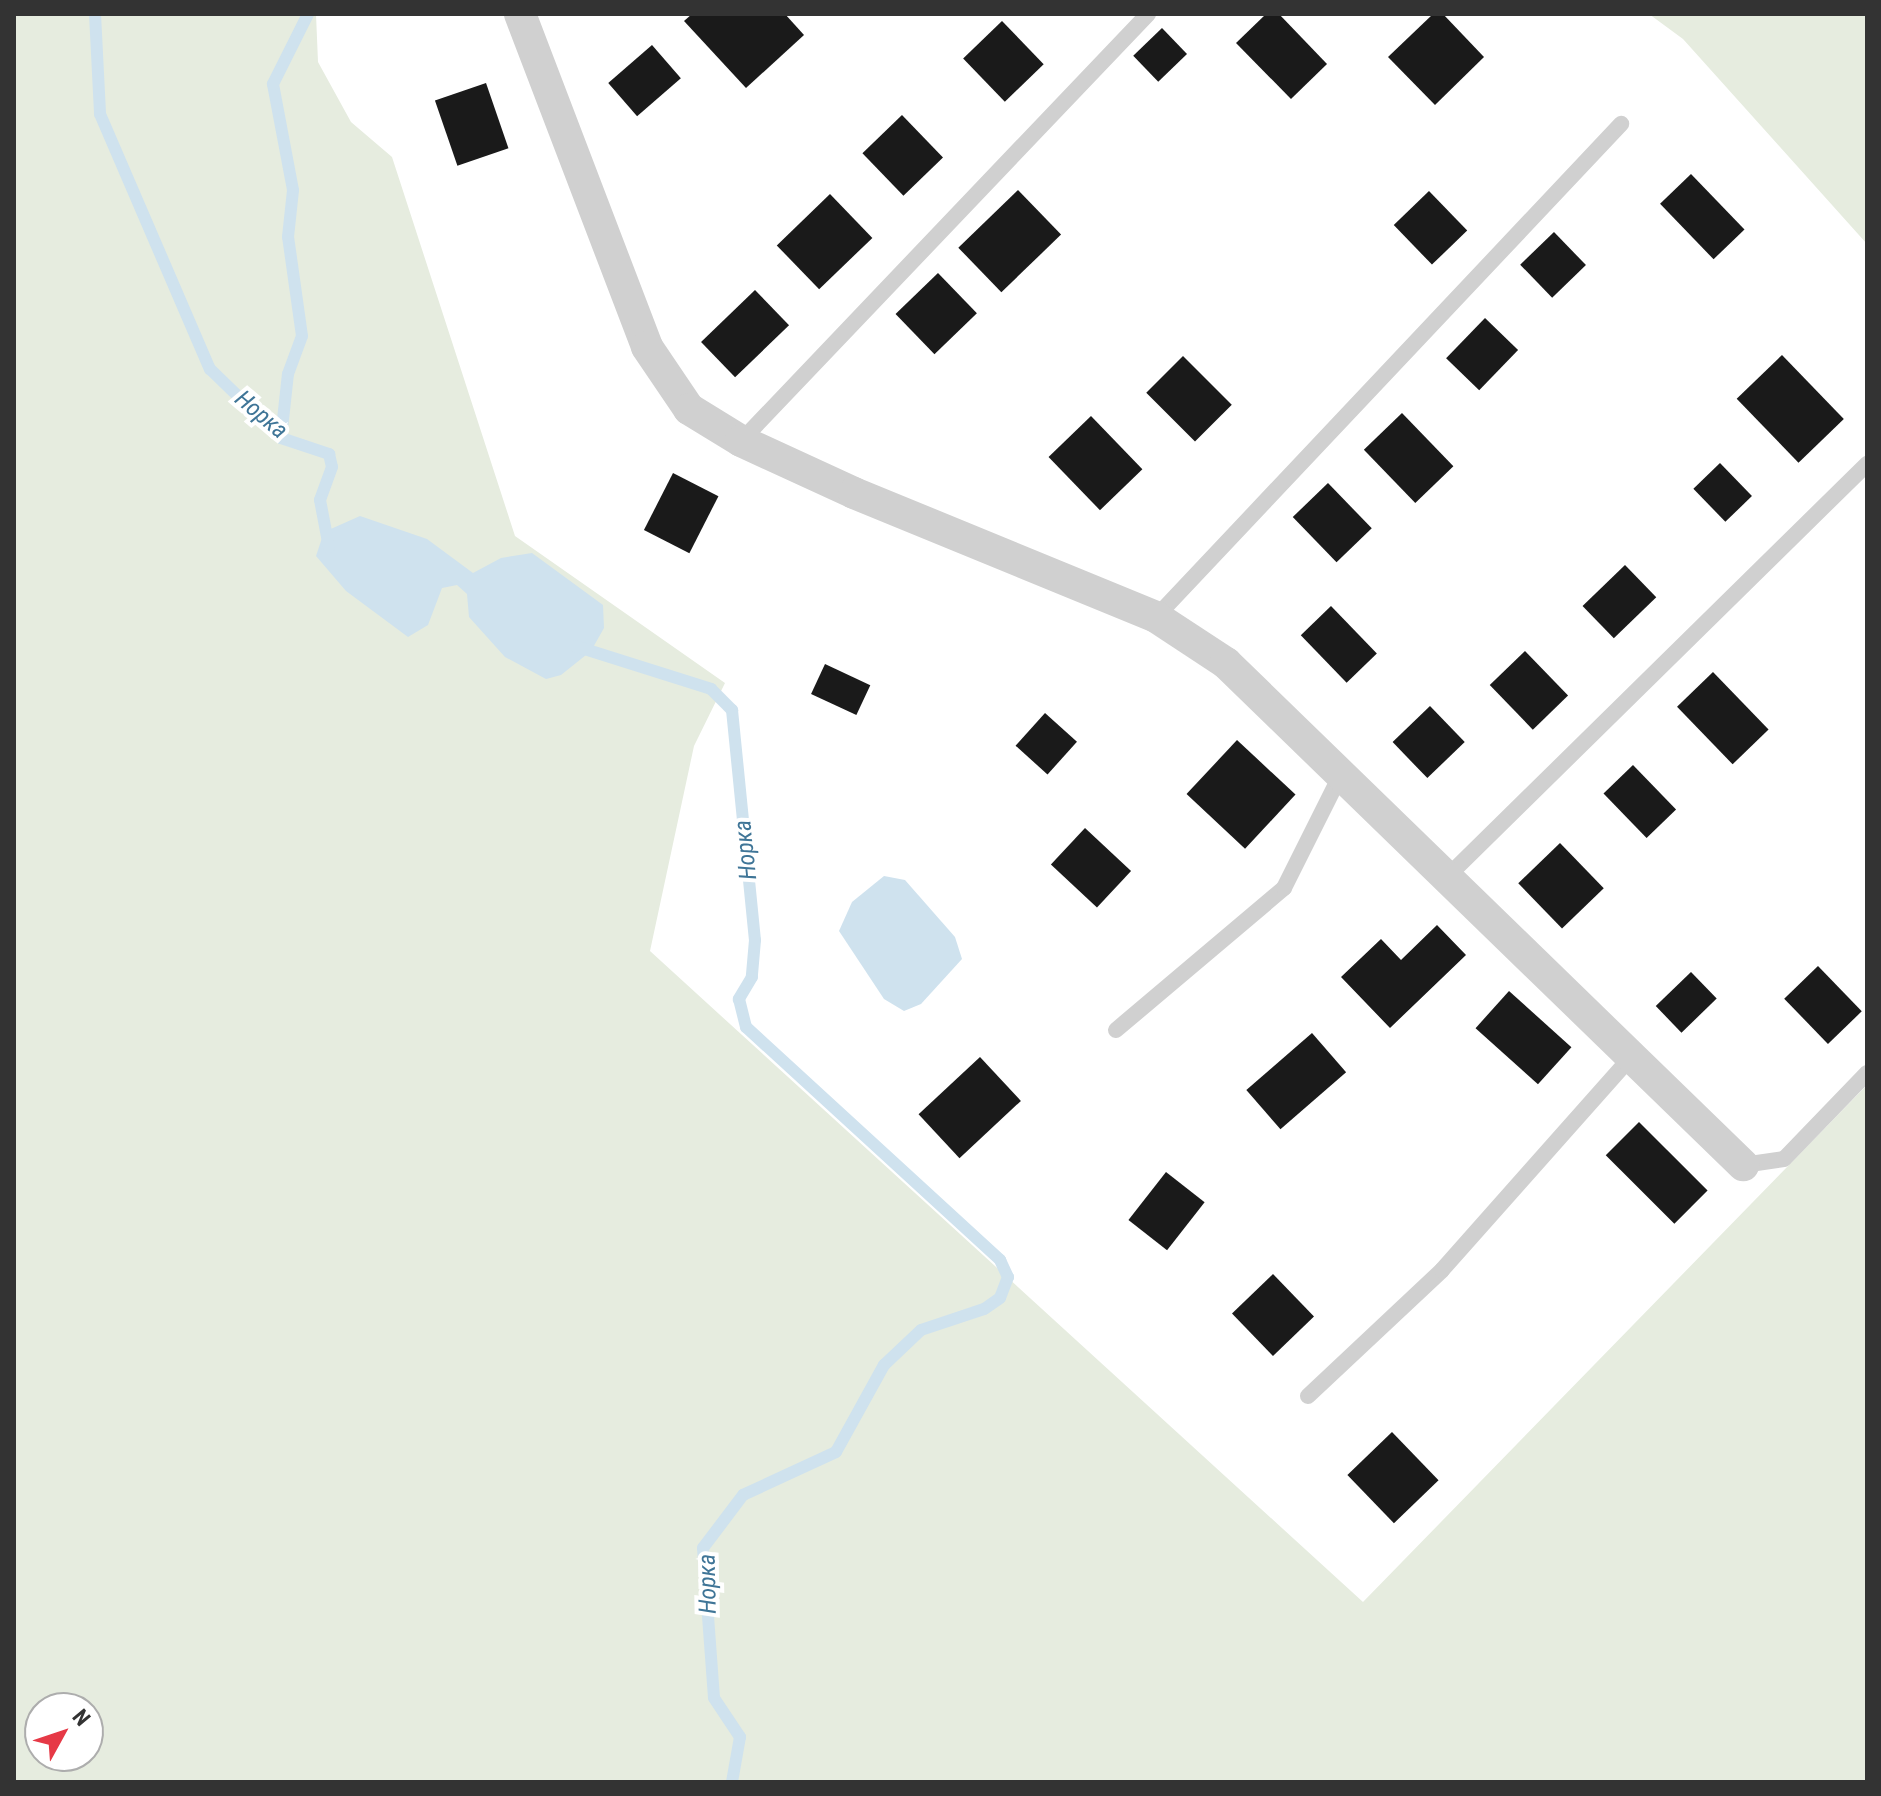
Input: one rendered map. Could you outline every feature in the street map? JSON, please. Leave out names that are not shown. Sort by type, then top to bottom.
[{"type":"street","points":[[529,18],[647,347],[689,409],[741,441],[854,493],[1156,617],[1226,663],[1634,1054],[1743,1165]]},
{"type":"lane","points":[[741,441],[1148,14]]},
{"type":"lane","points":[[1156,617],[1621,124]]},
{"type":"lane","points":[[1448,876],[1867,464]]},
{"type":"lane","points":[[1116,1030],[1284,888],[1341,774]]},
{"type":"lane","points":[[1308,1396],[1442,1270],[1634,1054]]},
{"type":"lane","points":[[1743,1165],[1784,1159],[1867,1073]]},
{"type":"shaded area","points":[[14,14],[316,14],[318,62],[351,122],[392,157],[515,536],[725,683],[694,746],[650,951],[1363,1602],[1867,1085],[1867,1782],[14,1782]]},
{"type":"shaded area","points":[[1649,14],[1867,14],[1867,244],[1683,39]]},
{"type":"water","points":[[360,516],[427,539],[473,573],[501,558],[532,553],[603,605],[604,628],[591,651],[561,675],[546,679],[505,657],[469,617],[467,594],[457,585],[442,588],[428,625],[408,637],[346,591],[316,556],[324,532]]},
{"type":"water","points":[[884,876],[905,880],[955,937],[962,959],[921,1004],[904,1011],[884,999],[839,931],[852,902]]},
{"type":"building","points":[[692,14],[785,14],[804,35],[746,88],[684,21]]},
{"type":"building","points":[[1266,14],[1279,14],[1327,64],[1291,99],[1236,43]]},
{"type":"building","points":[[1433,14],[1443,14],[1484,57],[1435,105],[1388,57]]},
{"type":"building","points":[[1002,21],[1044,64],[1005,102],[963,59]]},
{"type":"building","points":[[1162,28],[1187,54],[1158,82],[1133,56]]},
{"type":"building","points":[[652,45],[681,78],[637,116],[608,83]]},
{"type":"building","points":[[486,83],[508,148],[457,166],[435,101]]},
{"type":"building","points":[[902,115],[943,157],[903,196],[862,153]]},
{"type":"building","points":[[1691,174],[1744,229],[1714,259],[1660,204]]},
{"type":"building","points":[[1018,190],[1061,235],[1001,292],[958,248]]},
{"type":"building","points":[[1429,191],[1467,231],[1432,265],[1394,225]]},
{"type":"building","points":[[830,194],[872,238],[819,289],[777,245]]},
{"type":"building","points":[[1554,232],[1586,265],[1552,298],[1520,265]]},
{"type":"building","points":[[938,273],[977,313],[934,354],[896,314]]},
{"type":"building","points":[[755,290],[789,325],[735,377],[701,342]]},
{"type":"building","points":[[1485,318],[1518,350],[1479,390],[1446,358]]},
{"type":"building","points":[[1782,355],[1844,419],[1799,463],[1737,399]]},
{"type":"building","points":[[1183,356],[1232,405],[1195,442],[1146,393]]},
{"type":"building","points":[[1402,413],[1453,466],[1415,503],[1364,450]]},
{"type":"building","points":[[1091,416],[1142,469],[1100,510],[1049,457]]},
{"type":"building","points":[[1720,463],[1752,496],[1725,522],[1693,489]]},
{"type":"building","points":[[673,473],[718,496],[689,553],[644,530]]},
{"type":"building","points":[[1328,483],[1372,528],[1337,562],[1293,517]]},
{"type":"building","points":[[1625,565],[1656,597],[1614,638],[1583,606]]},
{"type":"building","points":[[1331,606],[1377,653],[1347,683],[1301,635]]},
{"type":"building","points":[[1525,651],[1568,696],[1533,730],[1490,685]]},
{"type":"building","points":[[825,664],[870,685],[856,715],[811,694]]},
{"type":"building","points":[[1713,672],[1769,730],[1733,764],[1677,707]]},
{"type":"building","points":[[1430,706],[1465,742],[1427,778],[1393,742]]},
{"type":"building","points":[[1045,713],[1077,742],[1048,774],[1016,746]]},
{"type":"building","points":[[1237,740],[1296,795],[1245,849],[1187,794]]},
{"type":"building","points":[[1633,765],[1676,810],[1647,838],[1604,793]]},
{"type":"building","points":[[1085,828],[1131,871],[1097,908],[1051,865]]},
{"type":"building","points":[[1560,843],[1604,888],[1562,929],[1518,883]]},
{"type":"building","points":[[1437,925],[1466,955],[1390,1028],[1341,977],[1381,939],[1401,960]]},
{"type":"building","points":[[1818,966],[1862,1011],[1828,1044],[1784,999]]},
{"type":"building","points":[[1691,972],[1717,999],[1681,1033],[1656,1006]]},
{"type":"building","points":[[1509,991],[1571,1047],[1538,1084],[1476,1028]]},
{"type":"building","points":[[1312,1033],[1346,1072],[1280,1129],[1246,1090]]},
{"type":"building","points":[[980,1057],[1021,1101],[959,1158],[919,1114]]},
{"type":"building","points":[[1639,1122],[1708,1191],[1674,1224],[1606,1155]]},
{"type":"building","points":[[1166,1172],[1205,1202],[1167,1250],[1128,1220]]},
{"type":"building","points":[[1273,1274],[1314,1316],[1273,1356],[1232,1314]]},
{"type":"building","points":[[1392,1432],[1439,1480],[1394,1523],[1347,1475]]},
{"type":"waterway","name":"Норка","points":[[95,14],[100,114],[210,369],[281,438],[329,454],[332,467],[320,500],[329,547]]},
{"type":"waterway","points":[[281,438],[288,374],[302,336],[288,237],[293,190],[273,84],[308,14]]},
{"type":"waterway","name":"Норка","points":[[575,646],[711,689],[732,710],[755,940],[752,977],[739,999],[746,1027],[1000,1260],[1008,1277],[1000,1298],[984,1309],[921,1330],[884,1365],[836,1452],[743,1495],[703,1548],[714,1698],[740,1737],[732,1782]]}]
